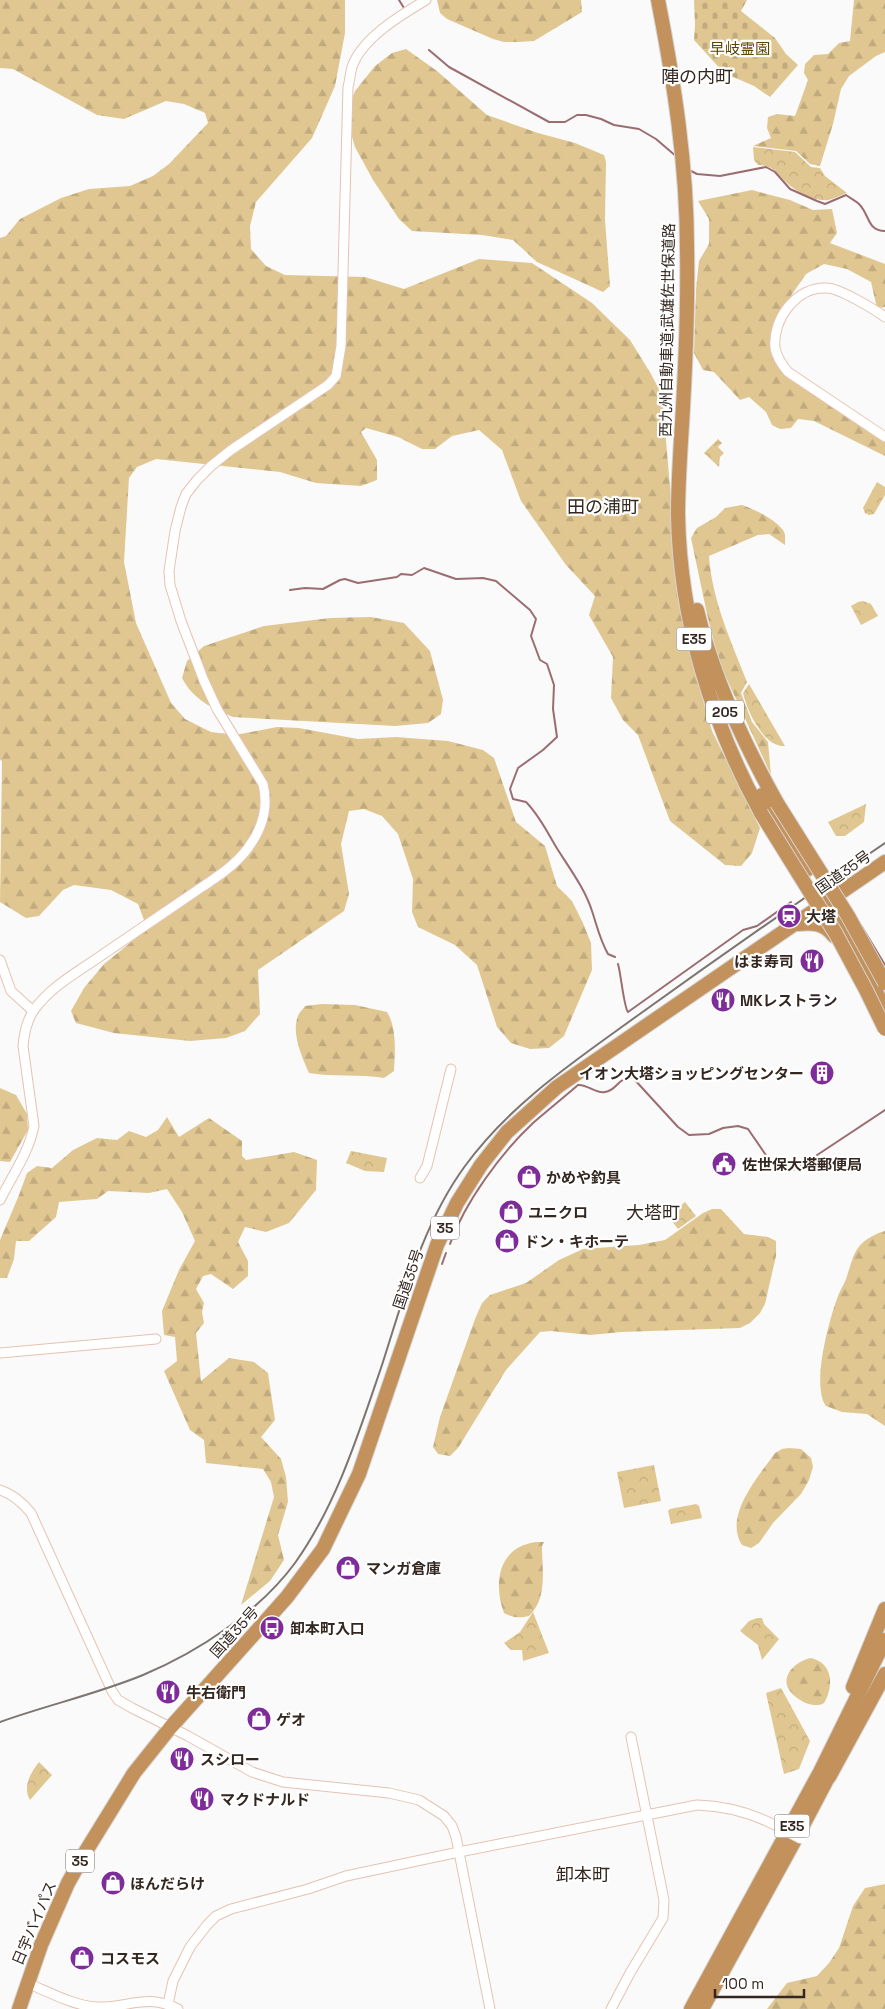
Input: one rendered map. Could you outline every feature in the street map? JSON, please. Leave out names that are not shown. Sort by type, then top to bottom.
[{"type":"highway","name":"西九州自動車道;武雄佐世保道路","points":[[658,0],[681,138],[685,192],[688,282],[678,516],[682,569],[690,622],[703,674],[721,729],[733,758],[761,814],[836,934],[885,1029]]},
{"type":"highway","name":"西九州自動車道;武雄佐世保道路","points":[[680,453],[685,540],[696,606],[716,673],[750,752],[777,803],[848,916],[885,983]]},
{"type":"highway","name":"205","points":[[685,540],[689,581],[696,619],[709,666],[730,724],[755,782],[806,869],[885,991]]},
{"type":"highway","points":[[703,674],[736,756],[748,780],[806,869]]},
{"type":"highway","name":"国道35号","points":[[170,1728],[287,1598],[323,1549],[359,1474],[437,1245],[457,1203],[507,1132],[557,1087],[885,862]]},
{"type":"highway","points":[[856,882],[848,904],[848,917],[842,922],[885,1020]]},
{"type":"highway","name":"205","points":[[825,904],[832,904],[839,909],[842,922],[872,980],[885,1011]]},
{"type":"highway","points":[[825,904],[826,920],[885,1038]]},
{"type":"highway","points":[[796,924],[817,923],[823,925],[834,936]]},
{"type":"highway","points":[[787,1827],[885,1609]]},
{"type":"highway","name":"E35","points":[[691,2009],[848,1716],[885,1640]]},
{"type":"highway","name":"E35","points":[[702,2009],[824,1786],[885,1659]]},
{"type":"highway","points":[[824,1786],[885,1674]]},
{"type":"highway","name":"日宇バイパス","points":[[19,2009],[52,1919],[86,1851],[134,1773],[170,1728]]},
{"type":"street","points":[[0,1200],[32,1137],[34,1126],[22,1046],[24,1034],[33,1012],[56,987],[240,858],[261,826],[266,807],[263,784],[207,688],[174,599],[169,570],[176,531],[186,494],[211,466],[258,430],[320,392],[336,376],[341,346],[348,87],[352,66],[362,51],[388,24],[426,0]]},
{"type":"street","points":[[885,317],[838,290],[826,288],[808,290],[796,298],[785,311],[779,322],[775,348],[780,361],[788,372],[885,437]]},
{"type":"street","points":[[0,960],[11,990],[33,1012]]},
{"type":"street","points":[[420,1178],[426,1166],[451,1069]]},
{"type":"street","points":[[0,1353],[156,1339]]},
{"type":"street","points":[[0,1490],[9,1493],[31,1513],[118,1700],[252,1772],[283,1782],[389,1793],[419,1800],[444,1816],[452,1826],[459,1852],[490,2009]]},
{"type":"street","points":[[611,2009],[630,1973],[664,1918],[664,1900],[630,1736]]},
{"type":"street","points":[[168,2004],[173,1981],[190,1947],[207,1925],[222,1913],[308,1889],[346,1876],[697,1806],[719,1806],[744,1811],[787,1827],[803,1840]]},
{"type":"street","points":[[27,1983],[89,2006],[108,2006],[142,2001],[168,2004],[178,2009]]},
{"type":"green space","points":[[0,0],[345,0],[345,33],[335,86],[312,138],[256,202],[250,226],[251,249],[266,266],[285,275],[365,277],[404,289],[479,259],[532,263],[592,303],[630,340],[651,374],[662,395],[680,601],[693,666],[712,731],[760,828],[752,853],[741,866],[725,865],[670,821],[638,735],[623,720],[611,698],[613,657],[589,615],[595,596],[566,565],[521,501],[502,450],[479,430],[452,436],[435,449],[422,449],[398,437],[366,428],[361,432],[377,460],[377,480],[361,486],[316,483],[280,472],[156,459],[137,467],[129,478],[124,562],[136,623],[171,703],[185,719],[211,732],[235,735],[277,727],[299,728],[358,739],[396,737],[448,741],[483,750],[494,758],[516,822],[545,846],[557,886],[572,901],[591,943],[592,970],[564,1036],[549,1048],[530,1049],[511,1043],[497,1027],[477,965],[455,945],[418,927],[412,912],[413,879],[398,834],[382,816],[364,809],[349,811],[341,844],[349,894],[344,911],[258,970],[260,1014],[245,1031],[226,1038],[190,1041],[114,1033],[76,1023],[71,1011],[84,988],[104,964],[141,934],[144,920],[138,904],[111,890],[74,885],[63,890],[39,916],[26,918],[0,902],[2,761],[0,760],[0,238],[6,236],[20,219],[61,198],[89,189],[130,186],[153,176],[169,164],[208,123],[205,113],[184,104],[166,101],[124,119],[97,115],[13,69],[0,68]]},
{"type":"green space","points":[[437,0],[581,0],[582,12],[534,41],[504,42],[447,19],[440,13]]},
{"type":"green space","name":"早岐霊園","points":[[694,0],[747,0],[741,11],[775,38],[786,54],[798,65],[770,97],[754,86],[724,73],[694,40]]},
{"type":"green space","points":[[854,0],[885,0],[885,52],[876,56],[849,76],[841,89],[820,166],[810,164],[796,151],[753,146],[771,138],[767,128],[768,117],[777,114],[795,116],[808,80],[804,73],[805,64],[814,55],[828,54],[839,43],[850,41]]},
{"type":"green space","points":[[406,49],[437,71],[487,115],[538,133],[575,143],[604,155],[606,162],[605,220],[610,286],[603,292],[537,262],[513,240],[482,235],[412,231],[399,219],[373,180],[355,147],[347,114],[355,91],[375,66],[392,53]]},
{"type":"green space","points":[[753,147],[795,152],[811,167],[820,168],[825,176],[847,193],[828,200],[806,195],[790,185],[771,168],[758,165],[754,160]]},
{"type":"green space","points":[[752,190],[790,200],[813,210],[832,209],[837,233],[830,243],[885,264],[885,307],[877,308],[871,282],[847,269],[824,264],[806,274],[777,316],[770,351],[788,378],[885,441],[885,456],[814,421],[798,419],[791,428],[780,429],[772,425],[766,412],[749,397],[740,400],[714,372],[703,370],[694,353],[699,261],[709,244],[709,219],[698,201]]},
{"type":"green space","points":[[718,439],[722,443],[718,447],[724,453],[720,457],[719,467],[704,453]]},
{"type":"green space","points":[[877,482],[885,487],[885,495],[874,514],[869,515],[865,513],[863,508]]},
{"type":"green space","points":[[742,505],[769,518],[783,530],[785,535],[785,545],[769,534],[758,535],[709,556],[718,604],[747,682],[741,693],[752,722],[768,742],[771,775],[719,662],[691,538],[697,528],[716,517],[725,508]]},
{"type":"green space","points":[[863,601],[871,604],[878,616],[861,625],[851,606]]},
{"type":"green space","points":[[371,617],[404,623],[430,651],[443,700],[441,714],[428,723],[395,726],[233,717],[203,702],[192,692],[182,678],[187,661],[204,646],[264,626],[330,618]]},
{"type":"green space","points":[[749,684],[785,746],[777,745],[770,741],[758,727],[748,709],[743,693]]},
{"type":"green space","points":[[866,804],[864,822],[845,836],[836,836],[828,822]]},
{"type":"green space","points":[[322,1004],[355,1005],[387,1012],[394,1033],[394,1071],[384,1078],[309,1073],[298,1045],[296,1023],[305,1006]]},
{"type":"green space","points":[[0,1088],[16,1095],[27,1114],[28,1130],[10,1162],[0,1161]]},
{"type":"green space","points":[[167,1117],[179,1137],[209,1118],[242,1141],[242,1156],[246,1160],[294,1152],[317,1160],[316,1190],[289,1223],[266,1232],[245,1227],[238,1242],[248,1261],[248,1276],[233,1289],[211,1274],[203,1276],[196,1289],[204,1303],[202,1312],[204,1323],[196,1333],[201,1381],[229,1358],[254,1362],[268,1373],[275,1420],[261,1437],[281,1459],[286,1477],[288,1502],[278,1535],[284,1560],[270,1581],[241,1605],[274,1497],[271,1482],[263,1469],[206,1463],[204,1440],[190,1430],[164,1371],[177,1361],[175,1337],[164,1335],[162,1311],[179,1270],[195,1241],[182,1212],[167,1189],[149,1193],[108,1191],[97,1199],[59,1202],[56,1217],[29,1241],[16,1241],[14,1259],[7,1278],[0,1278],[0,1240],[27,1173],[37,1166],[52,1168],[73,1150],[97,1138],[117,1140],[129,1131],[146,1137],[158,1130]]},
{"type":"green space","points":[[351,1151],[387,1158],[384,1172],[365,1171],[346,1163]]},
{"type":"green space","points":[[685,1202],[696,1216],[678,1229],[668,1216]]},
{"type":"green space","points":[[712,1209],[721,1209],[744,1234],[768,1237],[776,1241],[776,1256],[765,1304],[760,1313],[750,1323],[740,1328],[621,1332],[590,1335],[551,1331],[540,1332],[506,1370],[458,1448],[450,1456],[438,1454],[433,1447],[440,1417],[475,1319],[482,1303],[490,1295],[526,1283],[559,1260],[583,1249],[639,1245],[665,1240],[703,1213]]},
{"type":"green space","points":[[885,1231],[885,1426],[867,1414],[842,1412],[826,1406],[820,1383],[823,1352],[830,1320],[854,1256],[857,1249],[864,1242],[872,1236]]},
{"type":"green space","points":[[789,1448],[801,1449],[811,1458],[813,1467],[809,1480],[801,1494],[773,1523],[759,1543],[751,1548],[742,1545],[737,1534],[737,1522],[745,1497],[775,1453]]},
{"type":"green space","points":[[654,1465],[661,1501],[624,1508],[617,1472]]},
{"type":"green space","points":[[696,1504],[699,1506],[702,1518],[671,1524],[668,1511],[670,1509]]},
{"type":"green space","points":[[544,1542],[542,1546],[543,1583],[539,1601],[529,1616],[510,1616],[504,1613],[499,1590],[502,1568],[506,1559],[513,1551],[523,1545]]},
{"type":"green space","points":[[533,1612],[549,1653],[523,1661],[522,1650],[511,1650],[504,1643],[520,1632]]},
{"type":"green space","points":[[762,1618],[764,1624],[779,1639],[762,1660],[758,1645],[740,1631],[749,1621]]},
{"type":"green space","points":[[811,1658],[824,1665],[830,1676],[827,1696],[824,1703],[820,1705],[809,1704],[799,1699],[791,1692],[786,1682],[792,1668],[801,1661]]},
{"type":"green space","points":[[781,1688],[810,1741],[799,1769],[784,1774],[766,1693]]},
{"type":"green space","points":[[39,1762],[52,1775],[30,1800],[27,1790],[28,1780]]},
{"type":"green space","points":[[885,1884],[885,2009],[767,2009],[787,1983],[817,1976],[839,1948],[853,1906],[865,1888]]},
{"type":"waterway","points":[[399,0],[404,8]]},
{"type":"waterway","points":[[429,50],[449,67],[549,122],[565,122],[577,115],[586,115],[614,125],[639,129],[656,139],[677,157]]},
{"type":"waterway","points":[[689,170],[697,174],[720,176],[766,167],[775,172],[790,189],[825,204],[846,195],[863,208],[875,228],[885,231]]},
{"type":"waterway","points":[[290,590],[305,588],[323,589],[345,579],[358,583],[397,577],[401,574],[412,575],[424,568],[456,579],[483,578],[496,581],[530,610],[536,619],[531,636],[540,660],[547,664],[554,685],[553,709],[557,737],[518,768],[510,789],[513,799],[526,802],[544,825],[585,895],[608,954],[615,957]]},
{"type":"waterway","points":[[618,964],[628,1012],[743,930],[757,926],[791,902]]},
{"type":"waterway","points":[[862,927],[885,965]]},
{"type":"waterway","points":[[450,1244],[474,1195],[497,1163],[533,1123],[578,1085],[598,1092],[605,1092],[613,1089],[624,1079],[633,1078],[678,1127],[689,1135],[709,1134],[723,1128],[738,1126],[748,1129],[772,1164],[782,1171],[796,1169],[885,1110]]},
{"type":"waterway","points":[[442,1264],[446,1253]]},
{"type":"railway","points":[[0,1722],[108,1688],[164,1666],[226,1629],[264,1598],[295,1563],[323,1517],[346,1467],[365,1416],[407,1288],[426,1237],[450,1189],[483,1143],[523,1103],[567,1067],[730,950],[885,843]]},
{"type":"place","name":"大塔","points":[[789,916]]},
{"type":"place","name":"はま寿司","points":[[812,961]]},
{"type":"place","name":"MKレストラン","points":[[723,1000]]},
{"type":"place","name":"イオン大塔ショッピングセンター","points":[[822,1073]]},
{"type":"place","name":"佐世保大塔郵便局","points":[[724,1164]]},
{"type":"place","name":"かめや釣具","points":[[529,1177]]},
{"type":"place","name":"ユニクロ","points":[[511,1212]]},
{"type":"place","name":"ドン・キホーテ","points":[[507,1241]]},
{"type":"place","name":"マンガ倉庫","points":[[348,1568]]},
{"type":"place","name":"卸本町入口","points":[[272,1628]]},
{"type":"place","name":"牛右衛門","points":[[168,1692]]},
{"type":"place","name":"ゲオ","points":[[259,1719]]},
{"type":"place","name":"スシロー","points":[[182,1759]]},
{"type":"place","name":"マクドナルド","points":[[202,1799]]},
{"type":"place","name":"ほんだらけ","points":[[113,1883]]},
{"type":"place","name":"コスモス","points":[[82,1958]]},
{"type":"district","name":"陣の内町","points":[[697,76]]},
{"type":"district","name":"田の浦町","points":[[603,506]]},
{"type":"district","name":"大塔町","points":[[653,1212]]},
{"type":"district","name":"卸本町","points":[[583,1874]]}]
